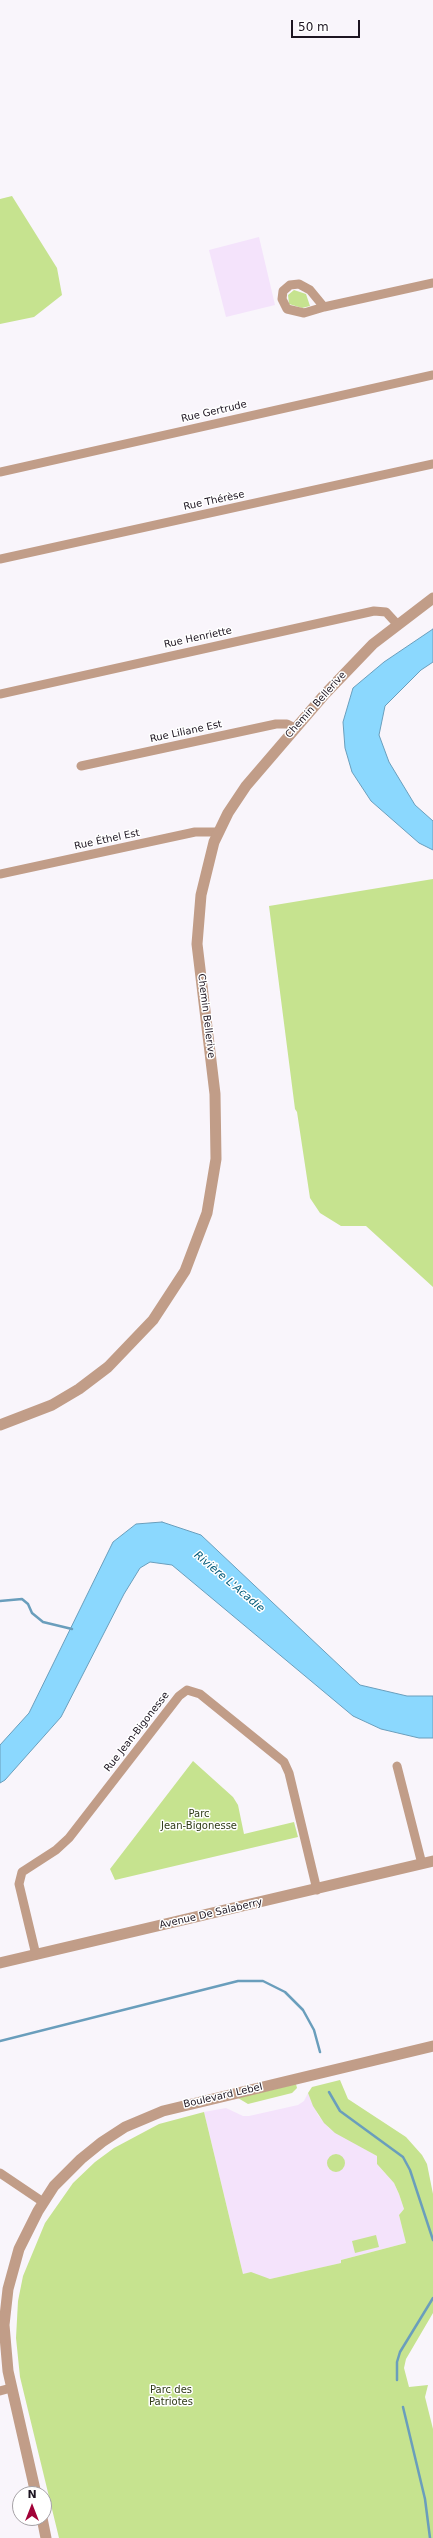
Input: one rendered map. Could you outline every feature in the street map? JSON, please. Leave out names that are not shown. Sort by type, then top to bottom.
[{"type":"street","points":[[324,307],[433,283]]},
{"type":"street","name":"Rue Gertrude","points":[[0,472],[433,375]]},
{"type":"street","name":"Rue Thérèse","points":[[0,559],[433,464]]},
{"type":"street","name":"Chemin Bellerive","points":[[0,1425],[38,1412],[61,1401],[89,1382],[121,1355],[164,1306],[181,1278],[197,1242],[211,1193],[217,1133],[214,1083],[199,962],[198,929],[204,878],[219,832],[246,786],[294,728],[348,669],[397,624],[433,598]]},
{"type":"street","name":"Rue Henriette","points":[[0,694],[374,612],[386,612],[397,624]]},
{"type":"street","name":"Rue Liliane Est","points":[[81,766],[276,724],[287,724],[294,728]]},
{"type":"street","name":"Rue Éthel Est","points":[[0,874],[195,832],[219,832]]},
{"type":"street","name":"Rue Jean-Bigonesse","points":[[36,1955],[19,1884],[22,1872],[66,1841],[179,1696],[187,1690],[200,1694],[284,1762],[289,1773],[317,1890]]},
{"type":"street","points":[[397,1766],[422,1864]]},
{"type":"street","name":"Avenue De Salaberry","points":[[0,1963],[317,1890],[433,1861]]},
{"type":"street","name":"Boulevard Lebel","points":[[34,2486],[5,2390],[4,2337],[8,2289],[19,2249],[43,2202],[54,2186],[91,2151],[120,2131],[150,2116],[175,2107],[433,2046]]},
{"type":"street","points":[[0,2172],[43,2202]]},
{"type":"street","points":[[44,2526],[46,2538]]},
{"type":"shaded area","points":[[259,237],[275,305],[226,317],[209,250]]},
{"type":"shaded area","points":[[308,2093],[318,2115],[329,2128],[377,2156],[377,2164],[394,2183],[404,2209],[399,2215],[406,2243],[341,2260],[342,2263],[270,2279],[252,2274],[243,2274],[204,2112],[226,2108],[243,2116],[249,2116],[298,2105],[304,2101]]},
{"type":"green space","points":[[12,196],[57,268],[62,295],[34,317],[0,324],[0,199]]},
{"type":"green space","points":[[294,290],[306,294],[310,306],[302,308],[289,304],[288,295]]},
{"type":"green space","points":[[433,879],[433,1287],[366,1226],[341,1226],[320,1213],[310,1198],[297,1112],[295,1109],[269,906]]},
{"type":"green space","name":"Parc Jean-Bigonesse","points":[[193,1761],[233,1797],[238,1805],[244,1834],[294,1822],[298,1837],[115,1880],[110,1869]]},
{"type":"green space","name":"Parc des Patriotes","points":[[340,2080],[348,2099],[406,2137],[422,2155],[427,2164],[433,2194],[433,2313],[406,2359],[404,2368],[409,2387],[428,2385],[425,2397],[433,2429],[433,2538],[59,2538],[52,2509],[52,2486],[46,2486],[20,2377],[16,2338],[18,2301],[23,2276],[45,2223],[73,2183],[95,2162],[114,2148],[159,2124],[204,2112],[243,2274],[251,2272],[270,2279],[341,2263],[341,2260],[406,2243],[399,2215],[404,2209],[394,2183],[377,2164],[377,2156],[335,2133],[324,2123],[313,2106],[308,2093],[312,2087]]},
{"type":"green space","points":[[296,2084],[297,2088],[292,2093],[248,2104],[238,2098]]},
{"type":"green space","points":[[336,2154],[342,2157],[345,2163],[342,2169],[336,2172],[330,2169],[327,2163],[330,2157]]},
{"type":"green space","points":[[376,2235],[379,2247],[355,2253],[352,2241]]},
{"type":"water","points":[[433,629],[433,662],[421,670],[385,706],[379,735],[389,762],[415,805],[433,821],[433,850],[419,843],[371,801],[352,772],[345,748],[343,722],[353,688],[384,662]]},
{"type":"water","name":"Rivière L'Acadie","points":[[162,1522],[201,1535],[360,1685],[407,1696],[433,1696],[433,1738],[419,1738],[381,1729],[353,1716],[172,1565],[150,1562],[140,1568],[124,1594],[61,1717],[5,1780],[0,1783],[0,1745],[29,1713],[113,1542],[136,1524]]},
{"type":"waterway","points":[[0,1601],[22,1599],[28,1604],[32,1613],[43,1622],[72,1629]]},
{"type":"waterway","points":[[0,2041],[238,1981],[263,1981],[285,1992],[303,2010],[314,2030],[320,2052]]},
{"type":"waterway","points":[[329,2092],[340,2111],[403,2157],[410,2170],[433,2240]]},
{"type":"waterway","points":[[397,2380],[397,2362],[400,2352],[433,2298]]},
{"type":"waterway","points":[[403,2407],[425,2499],[430,2538]]}]
